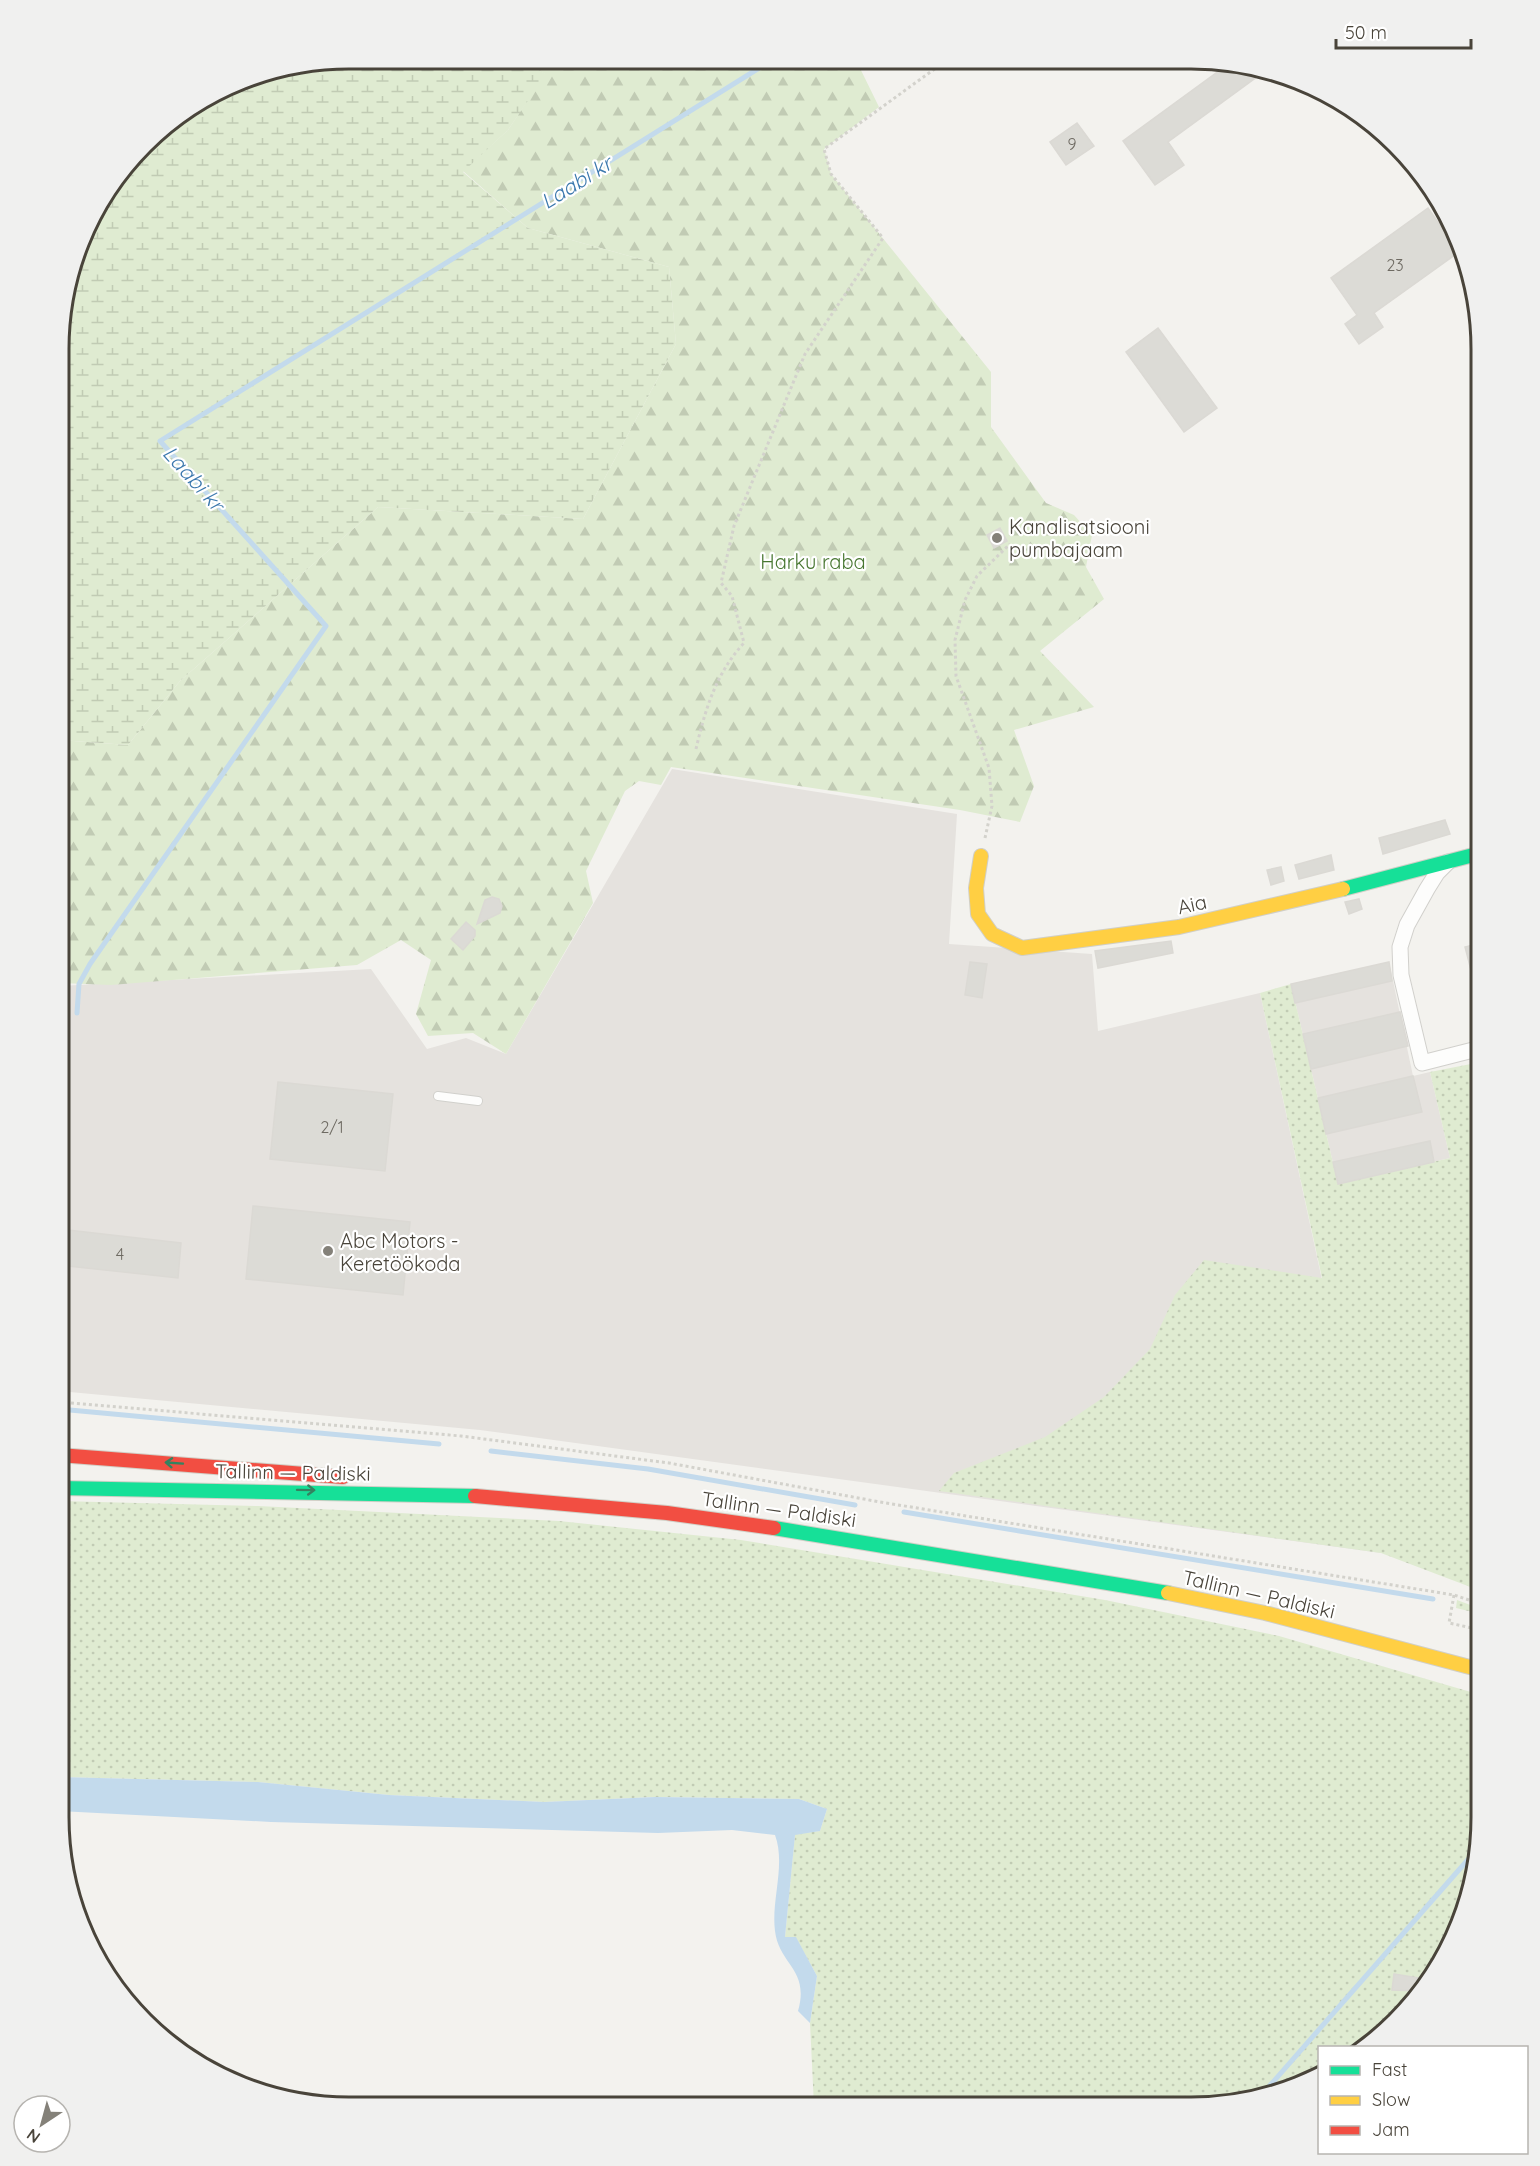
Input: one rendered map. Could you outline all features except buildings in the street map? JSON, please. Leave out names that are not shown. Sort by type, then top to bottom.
[{"type":"main road","name":"Aia","points":[[981,856],[976,902],[979,920],[986,931],[999,941],[1022,948],[1179,927],[1375,882],[1471,855]]},
{"type":"main road","points":[[69,1456],[358,1479],[461,1495]]},
{"type":"main road","name":"Tallinn — Paldiski","points":[[69,1488],[461,1495],[667,1513],[868,1542],[1146,1589],[1265,1613],[1471,1668]]},
{"type":"street","points":[[1449,861],[1437,873],[1407,925],[1400,947],[1401,975],[1422,1063],[1471,1051]]},
{"type":"lane","points":[[438,1096],[478,1101]]},
{"type":"path","points":[[696,749],[711,695],[727,664],[744,643],[732,596],[721,583],[734,526],[805,354],[883,238],[831,174],[824,149],[935,69]]},
{"type":"path","points":[[981,856],[992,806],[989,768],[956,676],[955,640],[965,600],[976,576],[1010,544]]},
{"type":"path","points":[[69,1402],[461,1436],[669,1463],[880,1502],[1454,1594],[1471,1600]]},
{"type":"path","points":[[1454,1594],[1449,1623],[1471,1628]]},
{"type":"shaded area","points":[[672,769],[957,814],[949,944],[1092,954],[1098,1031],[1260,993],[1381,1553],[480,1430],[69,1392],[69,986],[371,969],[427,1049],[466,1038],[506,1054]]},
{"type":"shaded area","points":[[1389,962],[1413,1076],[1430,1072],[1450,1158],[1338,1184],[1291,984]]},
{"type":"green space","points":[[349,69],[536,69],[546,74],[508,130],[463,172],[528,228],[669,267],[676,344],[583,519],[378,507],[180,681],[128,745],[69,741],[69,349],[71,313],[90,242],[116,194],[151,151],[179,127],[225,98],[259,84],[313,71]]},
{"type":"green space","name":"Harku raba","points":[[535,69],[860,69],[879,107],[824,149],[831,174],[991,372],[991,427],[1046,503],[1074,515],[1092,535],[1086,567],[1104,599],[1040,651],[1094,707],[1014,730],[1034,786],[1020,822],[960,810],[671,767],[661,785],[639,781],[625,791],[586,871],[593,903],[506,1054],[473,1033],[428,1036],[416,1014],[431,960],[401,940],[357,965],[111,985],[69,983],[69,741],[128,745],[180,681],[378,507],[583,519],[676,344],[669,267],[528,228],[463,171],[508,130],[545,74]]},
{"type":"green space","points":[[1291,984],[1338,1184],[1450,1158],[1430,1072],[1471,1064],[1471,1587],[1381,1553],[939,1491],[954,1473],[1045,1437],[1104,1397],[1150,1349],[1175,1295],[1204,1260],[1322,1278],[1260,993]]},
{"type":"green space","points":[[69,1501],[258,1506],[559,1521],[741,1540],[1105,1600],[1279,1636],[1471,1692],[1471,1817],[1466,1871],[1450,1924],[1424,1972],[1389,2015],[1351,2046],[1318,2046],[1318,2066],[1315,2068],[1281,2082],[1227,2095],[1191,2097],[814,2097],[810,2023],[817,1976],[796,1938],[785,1937],[795,1834],[820,1831],[827,1809],[799,1799],[655,1797],[544,1802],[389,1795],[258,1782],[69,1777]]},
{"type":"green space","points":[[1457,1600],[1471,1605],[1471,1612],[1456,1608]]},
{"type":"water","points":[[69,1777],[258,1782],[389,1795],[544,1802],[655,1797],[799,1799],[827,1809],[820,1831],[795,1835],[785,1937],[796,1937],[817,1976],[810,2023],[798,2011],[801,1997],[800,1986],[797,1976],[782,1952],[775,1931],[779,1858],[775,1835],[732,1830],[658,1833],[271,1822],[69,1812]]},
{"type":"waterway","name":"Laabi kr","points":[[77,1013],[79,984],[90,964],[326,626],[160,441],[758,69]]},
{"type":"waterway","points":[[69,1410],[439,1444]]},
{"type":"waterway","points":[[491,1451],[648,1469],[855,1505]]},
{"type":"waterway","points":[[904,1512],[1433,1599]]},
{"type":"waterway","points":[[1270,2085],[1468,1860]]},
{"type":"traffic: fast","points":[[1343,889],[1471,856]]},
{"type":"traffic: fast","points":[[69,1488],[475,1496]]},
{"type":"traffic: fast","points":[[774,1528],[1168,1593]]},
{"type":"traffic: slow","points":[[981,856],[976,888],[978,914],[992,934],[1022,948],[1179,927],[1343,889]]},
{"type":"traffic: slow","points":[[1168,1593],[1265,1613],[1471,1667]]},
{"type":"traffic: jam","points":[[69,1456],[343,1477]]},
{"type":"traffic: jam","points":[[475,1496],[667,1513],[774,1528]]},
{"type":"place","name":"Kanalisatsiooni pumbajaam","points":[[997,538]]},
{"type":"place","name":"Abc Motors - Keretöökoda","points":[[328,1251]]}]
